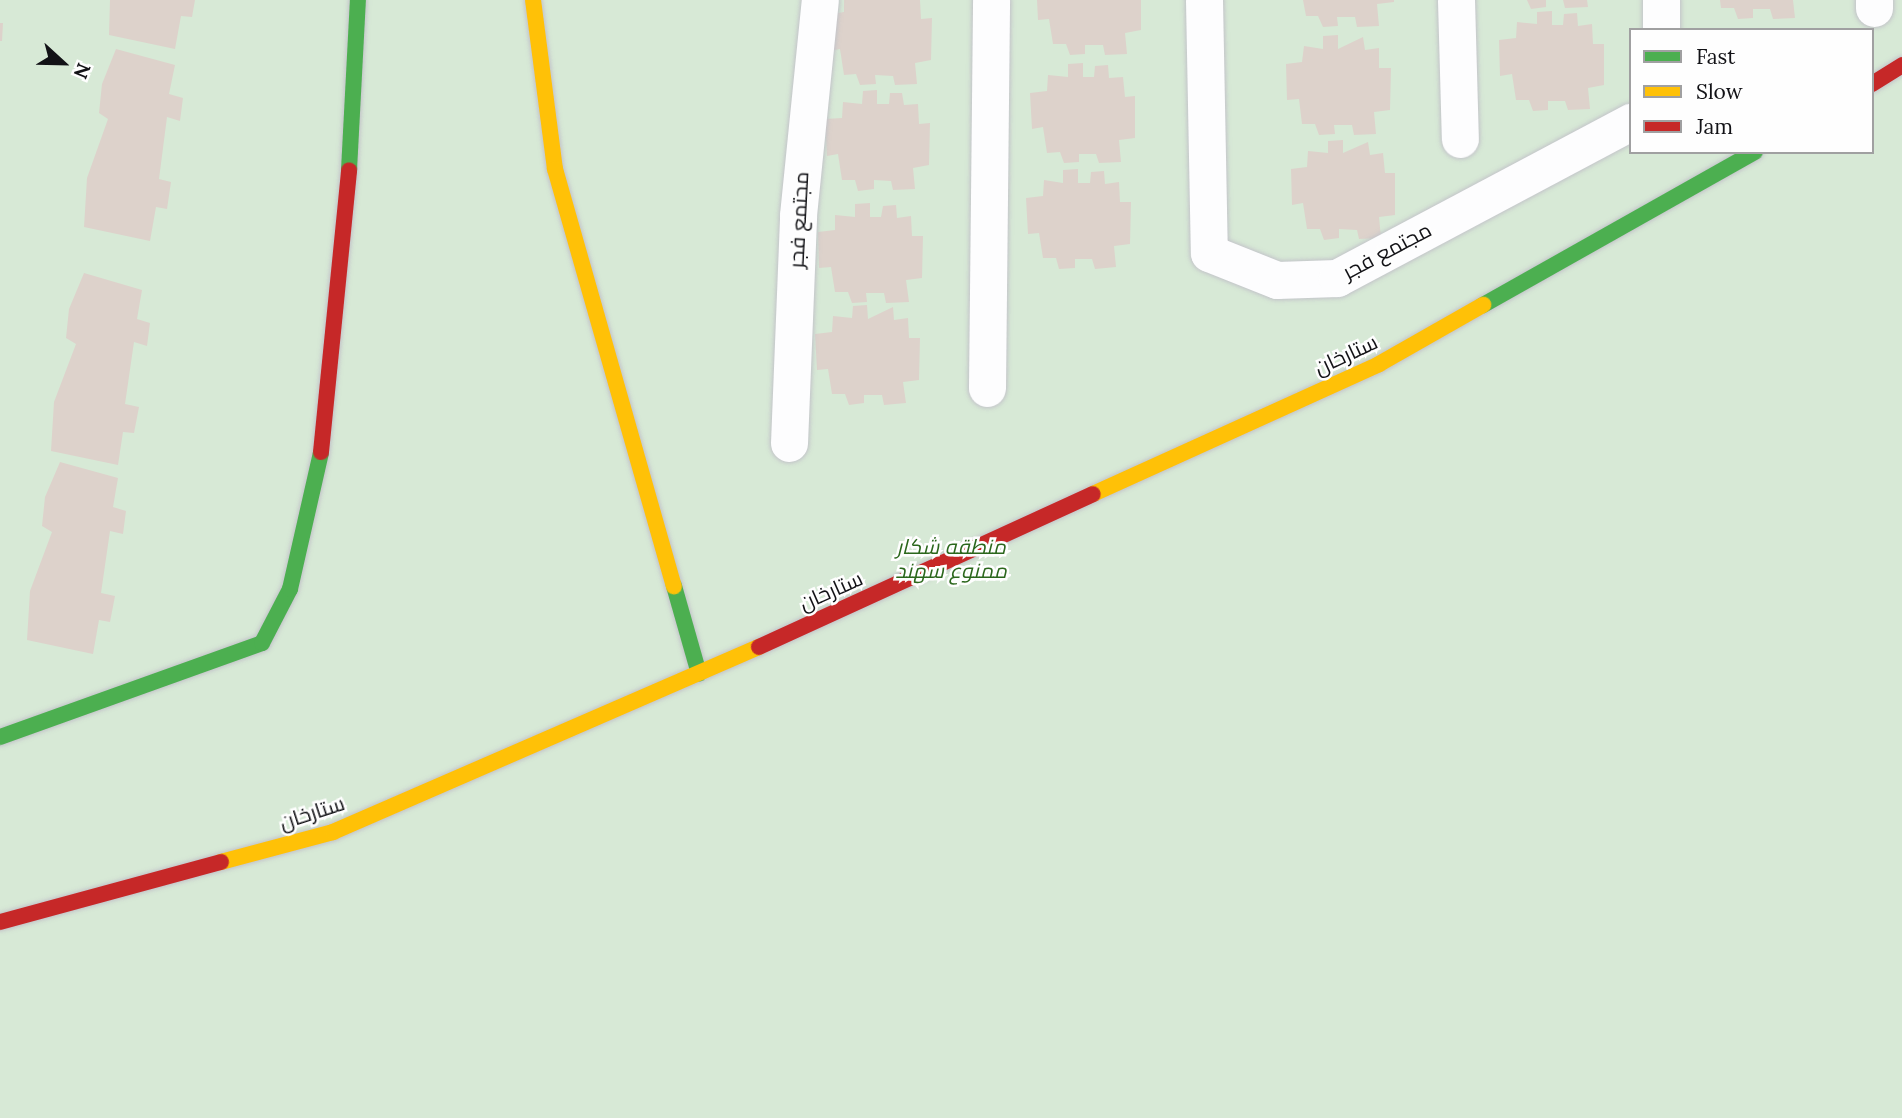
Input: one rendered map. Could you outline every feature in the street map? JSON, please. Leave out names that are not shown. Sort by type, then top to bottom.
[{"type":"street","points":[[0,737],[262,643],[290,589],[322,448],[344,258],[358,0]]},
{"type":"street","points":[[533,0],[555,169],[699,674]]},
{"type":"street","name":"مجتمع فجر","points":[[789,443],[798,215],[820,0]]},
{"type":"street","points":[[988,388],[991,0]]},
{"type":"street","name":"مجتمع فجر","points":[[1203,0],[1209,253],[1277,280],[1337,278],[1629,123]]},
{"type":"street","points":[[1456,0],[1460,139]]},
{"type":"street","points":[[1661,0],[1661,28]]},
{"type":"street","points":[[1874,83],[1902,65]]},
{"type":"street","name":"ستارخان","points":[[0,922],[333,832],[699,674],[1379,364],[1719,161],[1747,154]]},
{"type":"green space","name":"منطقه شکار ممنوع سهند","points":[[0,0],[1902,0],[1902,1118],[0,1118]]},
{"type":"building","points":[[110,0],[195,0],[192,17],[181,16],[175,49],[109,35]]},
{"type":"building","points":[[844,0],[920,0],[921,19],[932,18],[931,60],[915,63],[917,84],[895,85],[893,76],[875,75],[876,84],[860,85],[856,74],[844,75],[840,49],[828,51],[827,15],[844,12]]},
{"type":"building","points":[[1037,0],[1141,0],[1141,30],[1125,33],[1127,54],[1105,55],[1103,45],[1085,45],[1085,54],[1070,55],[1066,44],[1053,44],[1049,19],[1038,20]]},
{"type":"building","points":[[1303,0],[1394,2],[1377,4],[1379,26],[1357,27],[1355,17],[1337,17],[1338,26],[1323,27],[1318,16],[1306,16]]},
{"type":"building","points":[[1527,0],[1546,0],[1546,7],[1531,9]]},
{"type":"building","points":[[1563,0],[1587,0],[1588,7],[1565,8]]},
{"type":"building","points":[[1720,0],[1793,0],[1795,18],[1773,19],[1770,9],[1753,9],[1753,18],[1738,19],[1734,8],[1721,8]]},
{"type":"building","points":[[1552,11],[1552,25],[1563,25],[1564,14],[1577,13],[1578,26],[1592,24],[1593,44],[1604,44],[1604,85],[1588,88],[1590,109],[1568,110],[1565,101],[1548,101],[1548,110],[1533,111],[1529,100],[1516,100],[1512,74],[1500,76],[1499,40],[1516,38],[1517,22],[1537,24],[1537,12]]},
{"type":"building","points":[[0,23],[3,23],[2,41],[0,41]]},
{"type":"building","points":[[1338,35],[1338,49],[1363,37],[1365,50],[1379,48],[1379,68],[1391,68],[1390,110],[1374,112],[1376,134],[1354,135],[1352,125],[1334,125],[1335,134],[1319,135],[1315,124],[1302,124],[1299,99],[1287,100],[1286,64],[1302,62],[1304,46],[1323,49],[1323,36]]},
{"type":"building","points":[[116,49],[175,65],[169,94],[183,98],[180,121],[167,117],[159,179],[171,182],[167,209],[156,207],[150,241],[84,227],[87,178],[108,119],[99,113],[102,84]]},
{"type":"building","points":[[1083,63],[1083,77],[1094,77],[1095,66],[1108,65],[1109,78],[1123,77],[1125,97],[1135,96],[1135,138],[1119,140],[1121,162],[1099,163],[1096,154],[1079,154],[1079,162],[1064,163],[1060,152],[1047,153],[1043,127],[1032,129],[1030,93],[1047,91],[1048,75],[1068,77],[1068,64]]},
{"type":"building","points":[[877,90],[877,104],[889,104],[890,93],[902,93],[904,105],[918,104],[919,124],[930,123],[929,165],[913,168],[915,189],[893,190],[891,181],[874,180],[874,189],[858,191],[855,180],[842,180],[838,154],[827,156],[825,119],[842,118],[843,102],[862,104],[863,91]]},
{"type":"building","points":[[1343,140],[1343,153],[1368,142],[1370,155],[1383,153],[1385,173],[1395,173],[1395,215],[1379,217],[1381,238],[1359,239],[1357,230],[1339,229],[1339,238],[1324,240],[1320,229],[1307,229],[1303,203],[1292,205],[1291,169],[1307,167],[1308,151],[1328,153],[1328,141]]},
{"type":"building","points":[[1078,169],[1078,183],[1090,183],[1091,172],[1104,171],[1105,184],[1119,182],[1120,202],[1131,202],[1130,244],[1114,246],[1116,267],[1095,269],[1092,259],[1075,259],[1075,268],[1059,269],[1056,258],[1043,258],[1039,233],[1028,234],[1026,198],[1043,196],[1044,180],[1063,183],[1063,170]]},
{"type":"building","points":[[870,203],[870,217],[881,217],[883,206],[896,205],[897,218],[911,216],[912,236],[923,236],[922,278],[906,280],[909,302],[886,303],[884,293],[866,293],[867,302],[852,303],[848,292],[835,292],[831,267],[819,268],[818,232],[835,230],[835,215],[855,217],[855,204]]},
{"type":"building","points":[[84,273],[142,290],[137,319],[150,323],[147,346],[134,342],[125,404],[139,407],[134,433],[123,432],[118,465],[51,451],[54,402],[76,344],[66,338],[69,309]]},
{"type":"building","points":[[867,305],[868,319],[893,307],[894,320],[908,318],[909,338],[920,338],[919,380],[903,382],[906,403],[884,405],[882,395],[864,395],[864,403],[849,405],[845,394],[832,394],[828,369],[817,370],[815,334],[832,332],[833,316],[852,318],[853,306]]},
{"type":"building","points":[[60,462],[118,478],[113,507],[126,511],[123,534],[110,531],[101,593],[115,596],[110,622],[99,620],[93,654],[27,640],[30,591],[52,532],[42,526],[45,497]]},
{"type":"traffic: fast","points":[[349,170],[358,0]]},
{"type":"traffic: fast","points":[[1483,305],[1751,154]]},
{"type":"traffic: fast","points":[[0,737],[262,643],[290,589],[321,452]]},
{"type":"traffic: fast","points":[[674,586],[699,674]]},
{"type":"traffic: slow","points":[[533,0],[555,169],[674,586]]},
{"type":"traffic: slow","points":[[1093,494],[1379,364],[1483,305]]},
{"type":"traffic: slow","points":[[221,862],[333,832],[759,647]]},
{"type":"traffic: jam","points":[[1874,83],[1902,65]]},
{"type":"traffic: jam","points":[[321,452],[349,170]]},
{"type":"traffic: jam","points":[[759,647],[1093,494]]},
{"type":"traffic: jam","points":[[0,922],[221,862]]}]
